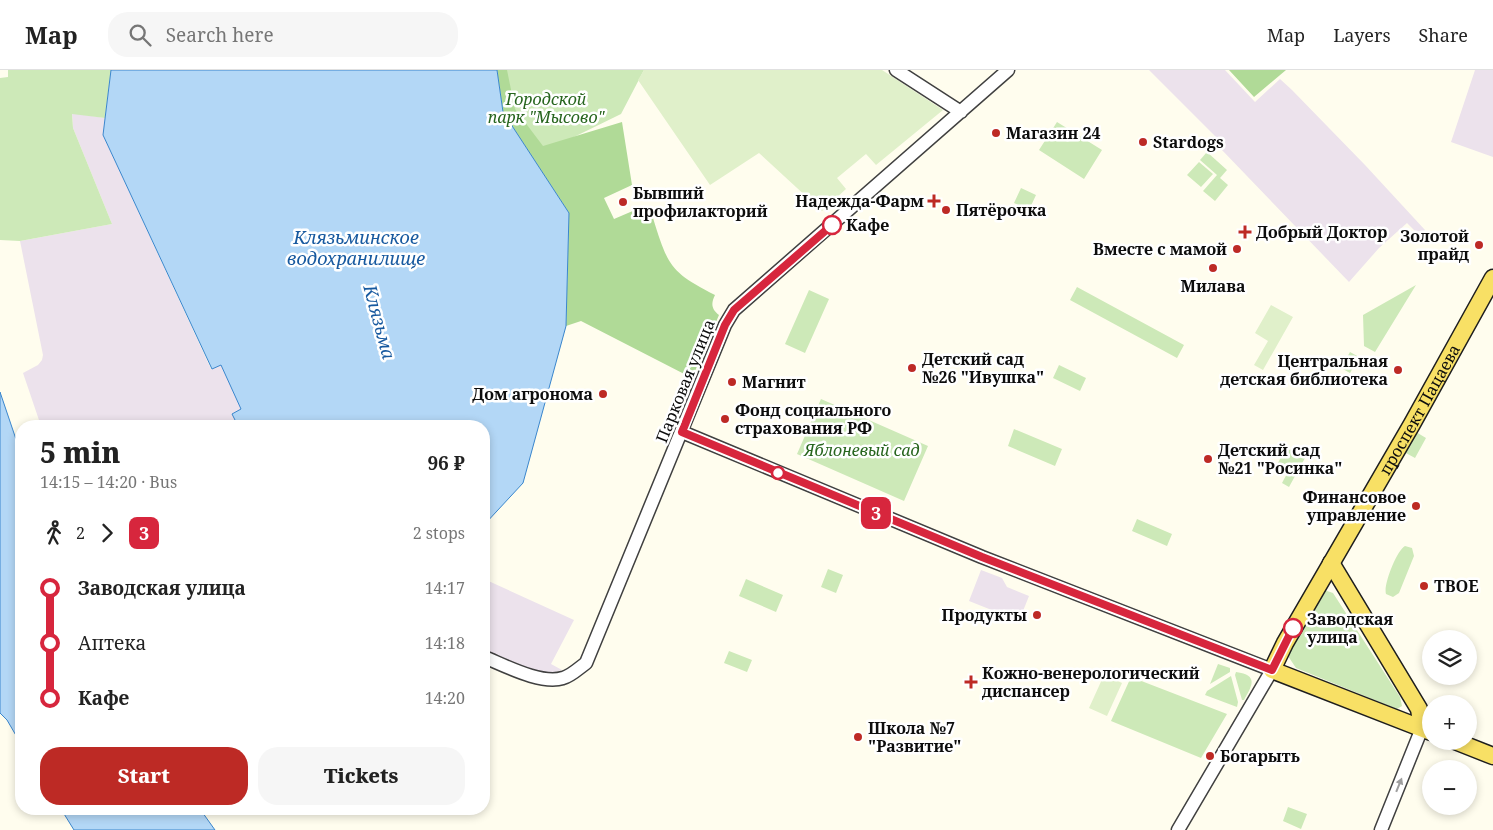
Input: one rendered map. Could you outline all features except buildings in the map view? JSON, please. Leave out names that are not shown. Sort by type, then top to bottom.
[{"type":"main road","name":"проспект Пацаева","points":[[1272,670],[1285,643],[1412,424],[1493,278]]},
{"type":"main road","points":[[1331,563],[1422,718]]},
{"type":"main road","points":[[1272,670],[1422,728]]},
{"type":"main road","points":[[1477,750],[1493,756]]},
{"type":"street","points":[[896,70],[960,112]]},
{"type":"street","name":"Парковая улица","points":[[490,659],[532,676],[548,679],[563,678],[575,672],[586,663],[725,325],[734,310],[1008,70]]},
{"type":"street","points":[[682,432],[982,557],[1272,670],[1178,830]]},
{"type":"street","points":[[1381,830],[1422,741]]},
{"type":"shaded area","points":[[1149,70],[1225,70],[1255,102],[1280,79],[1365,165],[1425,230],[1420,236],[1407,223],[1379,248],[1349,282],[1221,149],[1224,145]]},
{"type":"shaded area","points":[[1475,70],[1493,70],[1493,157],[1451,142]]},
{"type":"shaded area","points":[[72,113],[105,118],[103,135],[211,369],[221,365],[242,410],[232,414],[235,420],[39,420],[23,373],[38,365],[43,355],[20,241],[112,224],[73,128]]},
{"type":"shaded area","points":[[981,570],[1002,578],[1007,587],[1029,596],[1019,621],[969,601]]},
{"type":"shaded area","points":[[490,582],[574,620],[551,664],[562,670],[549,674],[535,673],[490,654]]},
{"type":"green space","points":[[8,70],[111,70],[105,118],[72,114],[73,128],[112,224],[20,241],[0,240],[0,78],[8,77]]},
{"type":"green space","name":"Городской парк \"Мысово\"","points":[[497,70],[644,70],[621,114],[533,157]]},
{"type":"green space","points":[[497,70],[507,70],[515,109],[543,146],[622,122],[632,185],[604,198],[614,219],[642,207],[647,221],[653,218],[667,257],[673,266],[688,280],[715,295],[712,306],[719,315],[692,378],[581,321],[566,326],[569,213],[503,112]]},
{"type":"green space","points":[[644,70],[882,70],[943,110],[876,165],[866,154],[837,178],[846,189],[822,211],[759,153],[710,185],[638,80]]},
{"type":"green space","points":[[1229,70],[1286,70],[1254,97]]},
{"type":"green space","points":[[1057,122],[1102,150],[1084,179],[1039,150]]},
{"type":"green space","points":[[1207,152],[1227,170],[1220,178],[1228,185],[1215,201],[1203,191],[1217,175],[1200,160]]},
{"type":"green space","points":[[1199,162],[1213,174],[1201,187],[1187,175]]},
{"type":"green space","points":[[1021,188],[1036,195],[1029,210],[1014,203]]},
{"type":"green space","points":[[1416,285],[1375,352],[1364,346],[1363,315]]},
{"type":"green space","points":[[1077,287],[1184,345],[1177,358],[1070,300]]},
{"type":"green space","points":[[809,290],[829,299],[805,353],[785,344]]},
{"type":"green space","points":[[1271,305],[1293,317],[1263,370],[1254,365],[1268,341],[1255,333]]},
{"type":"green space","points":[[1350,352],[1359,357],[1350,373],[1341,368]]},
{"type":"green space","points":[[1059,365],[1086,378],[1080,391],[1053,378]]},
{"type":"green space","name":"Яблоневый сад","points":[[821,399],[928,446],[904,501],[797,454]]},
{"type":"green space","points":[[1014,429],[1062,449],[1055,466],[1008,446]]},
{"type":"green space","points":[[1416,432],[1426,438],[1415,458],[1404,452]]},
{"type":"green space","points":[[1286,447],[1305,458],[1289,487],[1282,483],[1289,470],[1278,463]]},
{"type":"green space","points":[[1137,519],[1172,534],[1167,546],[1132,531]]},
{"type":"green space","points":[[1405,546],[1412,548],[1414,556],[1399,593],[1393,597],[1386,594],[1387,583],[1398,554]]},
{"type":"green space","points":[[828,569],[843,575],[836,593],[821,587]]},
{"type":"green space","points":[[746,579],[783,595],[776,612],[739,596]]},
{"type":"green space","points":[[1321,589],[1333,593],[1400,697],[1402,706],[1397,709],[1296,668],[1286,653]]},
{"type":"green space","points":[[729,651],[752,660],[747,672],[724,663]]},
{"type":"green space","points":[[1218,664],[1230,668],[1230,672],[1210,684]]},
{"type":"green space","points":[[1236,672],[1243,673],[1251,678],[1251,686],[1244,700],[1242,700],[1235,675]]},
{"type":"green space","points":[[1104,675],[1122,683],[1107,716],[1089,708]]},
{"type":"green space","points":[[1231,676],[1238,702],[1237,707],[1205,695],[1207,691]]},
{"type":"green space","points":[[1131,677],[1227,714],[1201,758],[1111,721]]},
{"type":"green space","points":[[1288,807],[1307,814],[1301,829],[1283,821]]},
{"type":"water","name":"Клязьминское водохранилище","points":[[111,70],[497,70],[503,112],[569,213],[566,326],[523,483],[490,519],[490,420],[235,420],[232,414],[241,409],[221,365],[212,369],[103,135]]},
{"type":"water","points":[[0,392],[15,436],[15,734],[7,720],[0,713]]},
{"type":"water","points":[[65,815],[204,815],[215,830],[74,830]]},
{"type":"bus line","name":"3","points":[[832,225],[734,310],[725,325],[682,432],[982,557],[1272,670],[1293,628]]},
{"type":"place","name":"Магазин 24","points":[[996,133]]},
{"type":"place","name":"Stardogs","points":[[1143,142]]},
{"type":"place","name":"Надежда-Фарм","points":[[934,201]]},
{"type":"place","name":"Бывший профилакторий","points":[[623,202]]},
{"type":"place","name":"Пятёрочка","points":[[946,210]]},
{"type":"place","name":"Кафе","points":[[832,225]]},
{"type":"place","name":"Добрый Доктор","points":[[1245,232]]},
{"type":"place","name":"Золотой прайд","points":[[1479,245]]},
{"type":"place","name":"Вместе с мамой","points":[[1237,249]]},
{"type":"place","name":"Милава","points":[[1213,268]]},
{"type":"place","name":"Детский сад №26 \"Ивушка\"","points":[[912,368]]},
{"type":"place","name":"Центральная детская библиотека","points":[[1398,370]]},
{"type":"place","name":"Магнит","points":[[732,382]]},
{"type":"place","name":"Дом агронома","points":[[603,394]]},
{"type":"place","name":"Фонд социального страхования РФ","points":[[725,419]]},
{"type":"place","name":"Детский сад №21 \"Росинка\"","points":[[1208,459]]},
{"type":"place","name":"Финансовое управление","points":[[1416,506]]},
{"type":"place","name":"ТВОЕ","points":[[1424,586]]},
{"type":"place","name":"Продукты","points":[[1037,615]]},
{"type":"place","name":"Заводская улица","points":[[1293,628]]},
{"type":"place","name":"Кожно-венерологический диспансер","points":[[971,682]]},
{"type":"place","name":"Школа №7 \"Развитие\"","points":[[858,737]]},
{"type":"place","name":"Богарыть","points":[[1210,756]]},
{"type":"water label","name":"Клязьма","points":[[379,322]]}]
